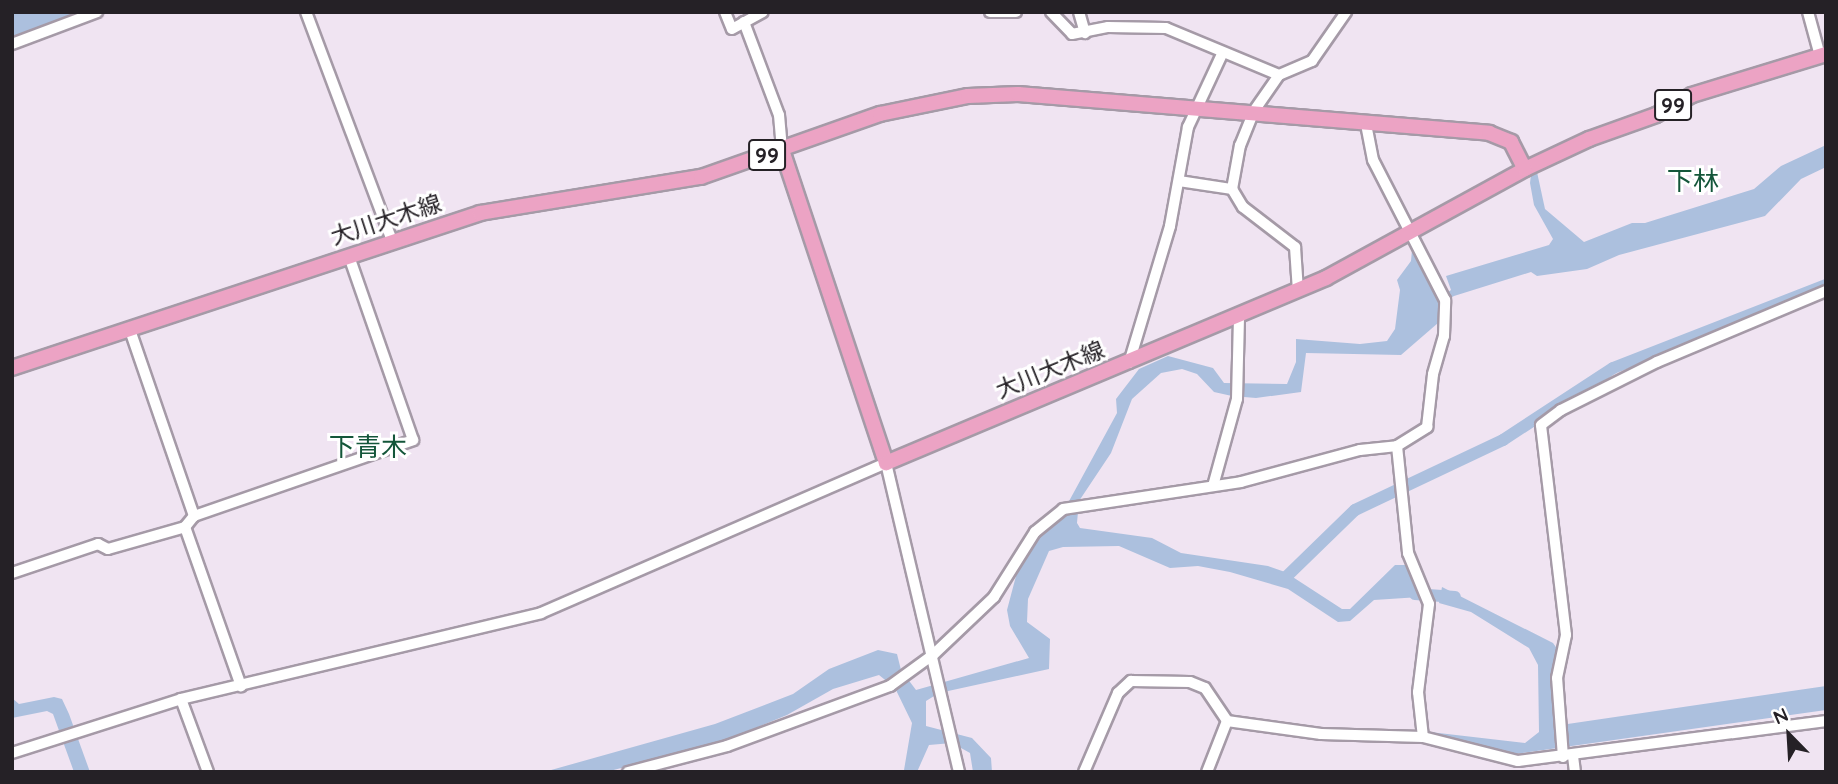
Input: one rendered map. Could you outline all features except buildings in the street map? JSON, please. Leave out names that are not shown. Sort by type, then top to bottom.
[{"type":"main road","name":"大川大木線","points":[[886,463],[1298,291],[1525,169],[1692,95],[1823,55]]},
{"type":"main road","name":"大川大木線","points":[[12,368],[392,241],[519,204],[701,177],[880,114],[968,96],[1018,94],[1254,111],[1489,133],[1511,142],[1525,169]]},
{"type":"main road","name":"99","points":[[782,150],[886,463]]},
{"type":"street","points":[[12,44],[97,12]]},
{"type":"street","points":[[306,12],[392,241]]},
{"type":"street","points":[[725,12],[732,29],[763,12]]},
{"type":"street","points":[[990,12],[1016,12]]},
{"type":"street","points":[[1051,12],[1072,34],[1158,26],[1279,75]]},
{"type":"street","points":[[1079,12],[1084,33]]},
{"type":"street","points":[[1298,291],[1295,247],[1243,207],[1232,189],[1234,161],[1254,111],[1279,75],[1312,61],[1346,12]]},
{"type":"street","points":[[1808,12],[1823,55]]},
{"type":"street","points":[[744,22],[779,115],[782,150]]},
{"type":"street","points":[[1129,363],[1170,226],[1188,127],[1222,54]]},
{"type":"street","points":[[628,772],[727,746],[890,686],[934,654],[994,597],[1020,552],[1053,514],[1213,486],[1397,446],[1427,427],[1433,374],[1444,336],[1443,296],[1413,231],[1373,160],[1366,123]]},
{"type":"street","points":[[1180,181],[1232,189]]},
{"type":"street","points":[[12,573],[98,544],[108,549],[185,527],[194,516],[413,440],[349,256]]},
{"type":"street","points":[[1575,772],[1568,756],[1557,678],[1566,635],[1541,425],[1561,410],[1657,362],[1826,291]]},
{"type":"street","points":[[1213,486],[1237,399],[1239,317]]},
{"type":"street","points":[[130,330],[194,516]]},
{"type":"street","points":[[1397,446],[1408,552],[1429,604],[1418,692],[1423,737]]},
{"type":"street","points":[[12,753],[181,699],[541,613],[886,463],[934,654],[959,772]]},
{"type":"street","points":[[185,527],[241,686]]},
{"type":"street","points":[[1084,772],[1118,693],[1131,681],[1190,682],[1205,688],[1227,721],[1321,734],[1423,737],[1518,761],[1826,721]]},
{"type":"street","points":[[181,699],[208,772]]},
{"type":"street","points":[[1207,772],[1227,721]]},
{"type":"water","points":[[12,12],[80,12],[12,38]]},
{"type":"water","points":[[1826,145],[1826,167],[1801,179],[1765,216],[1619,255],[1587,269],[1537,276],[1531,272],[1454,296],[1441,303],[1438,323],[1401,355],[1306,353],[1301,392],[1256,398],[1232,396],[1214,392],[1197,374],[1182,369],[1161,373],[1132,399],[1111,453],[1079,501],[1077,523],[1080,528],[1152,538],[1181,553],[1268,566],[1285,572],[1342,609],[1350,609],[1395,565],[1406,565],[1420,597],[1374,600],[1350,621],[1338,622],[1288,589],[1230,572],[1198,566],[1170,568],[1119,546],[1063,547],[1049,551],[1028,599],[1027,622],[1050,639],[1049,669],[939,693],[926,701],[926,726],[972,738],[991,758],[992,772],[973,772],[970,753],[952,743],[929,745],[917,772],[900,772],[904,770],[912,723],[895,688],[879,675],[833,689],[787,715],[724,741],[606,772],[544,772],[715,724],[793,694],[829,669],[878,650],[897,654],[901,670],[916,690],[1029,658],[1010,626],[1007,610],[1020,561],[1054,518],[1065,518],[1068,503],[1117,413],[1116,399],[1139,369],[1168,356],[1213,368],[1224,383],[1287,384],[1296,362],[1296,339],[1360,344],[1387,341],[1395,329],[1400,290],[1397,280],[1411,261],[1412,250],[1440,298],[1451,290],[1446,276],[1549,245],[1553,239],[1534,205],[1530,183],[1531,175],[1537,172],[1545,209],[1584,242],[1632,223],[1645,223],[1754,189],[1781,166]]},
{"type":"water","points":[[1442,587],[1553,643],[1558,650],[1554,726],[1826,686],[1826,710],[1515,754],[1428,735],[1430,732],[1525,743],[1539,732],[1538,665],[1529,648],[1471,612],[1439,603]]},
{"type":"water","points":[[54,697],[62,699],[90,772],[74,772],[53,714],[47,711],[12,718],[12,698],[19,704]]},
{"type":"waterway","points":[[1284,579],[1355,510],[1503,440],[1613,368],[1826,285]]},
{"type":"waterway","points":[[1415,594],[1455,597]]},
{"type":"district","name":"下林","points":[[1693,181]]},
{"type":"district","name":"下青木","points":[[368,447]]}]
